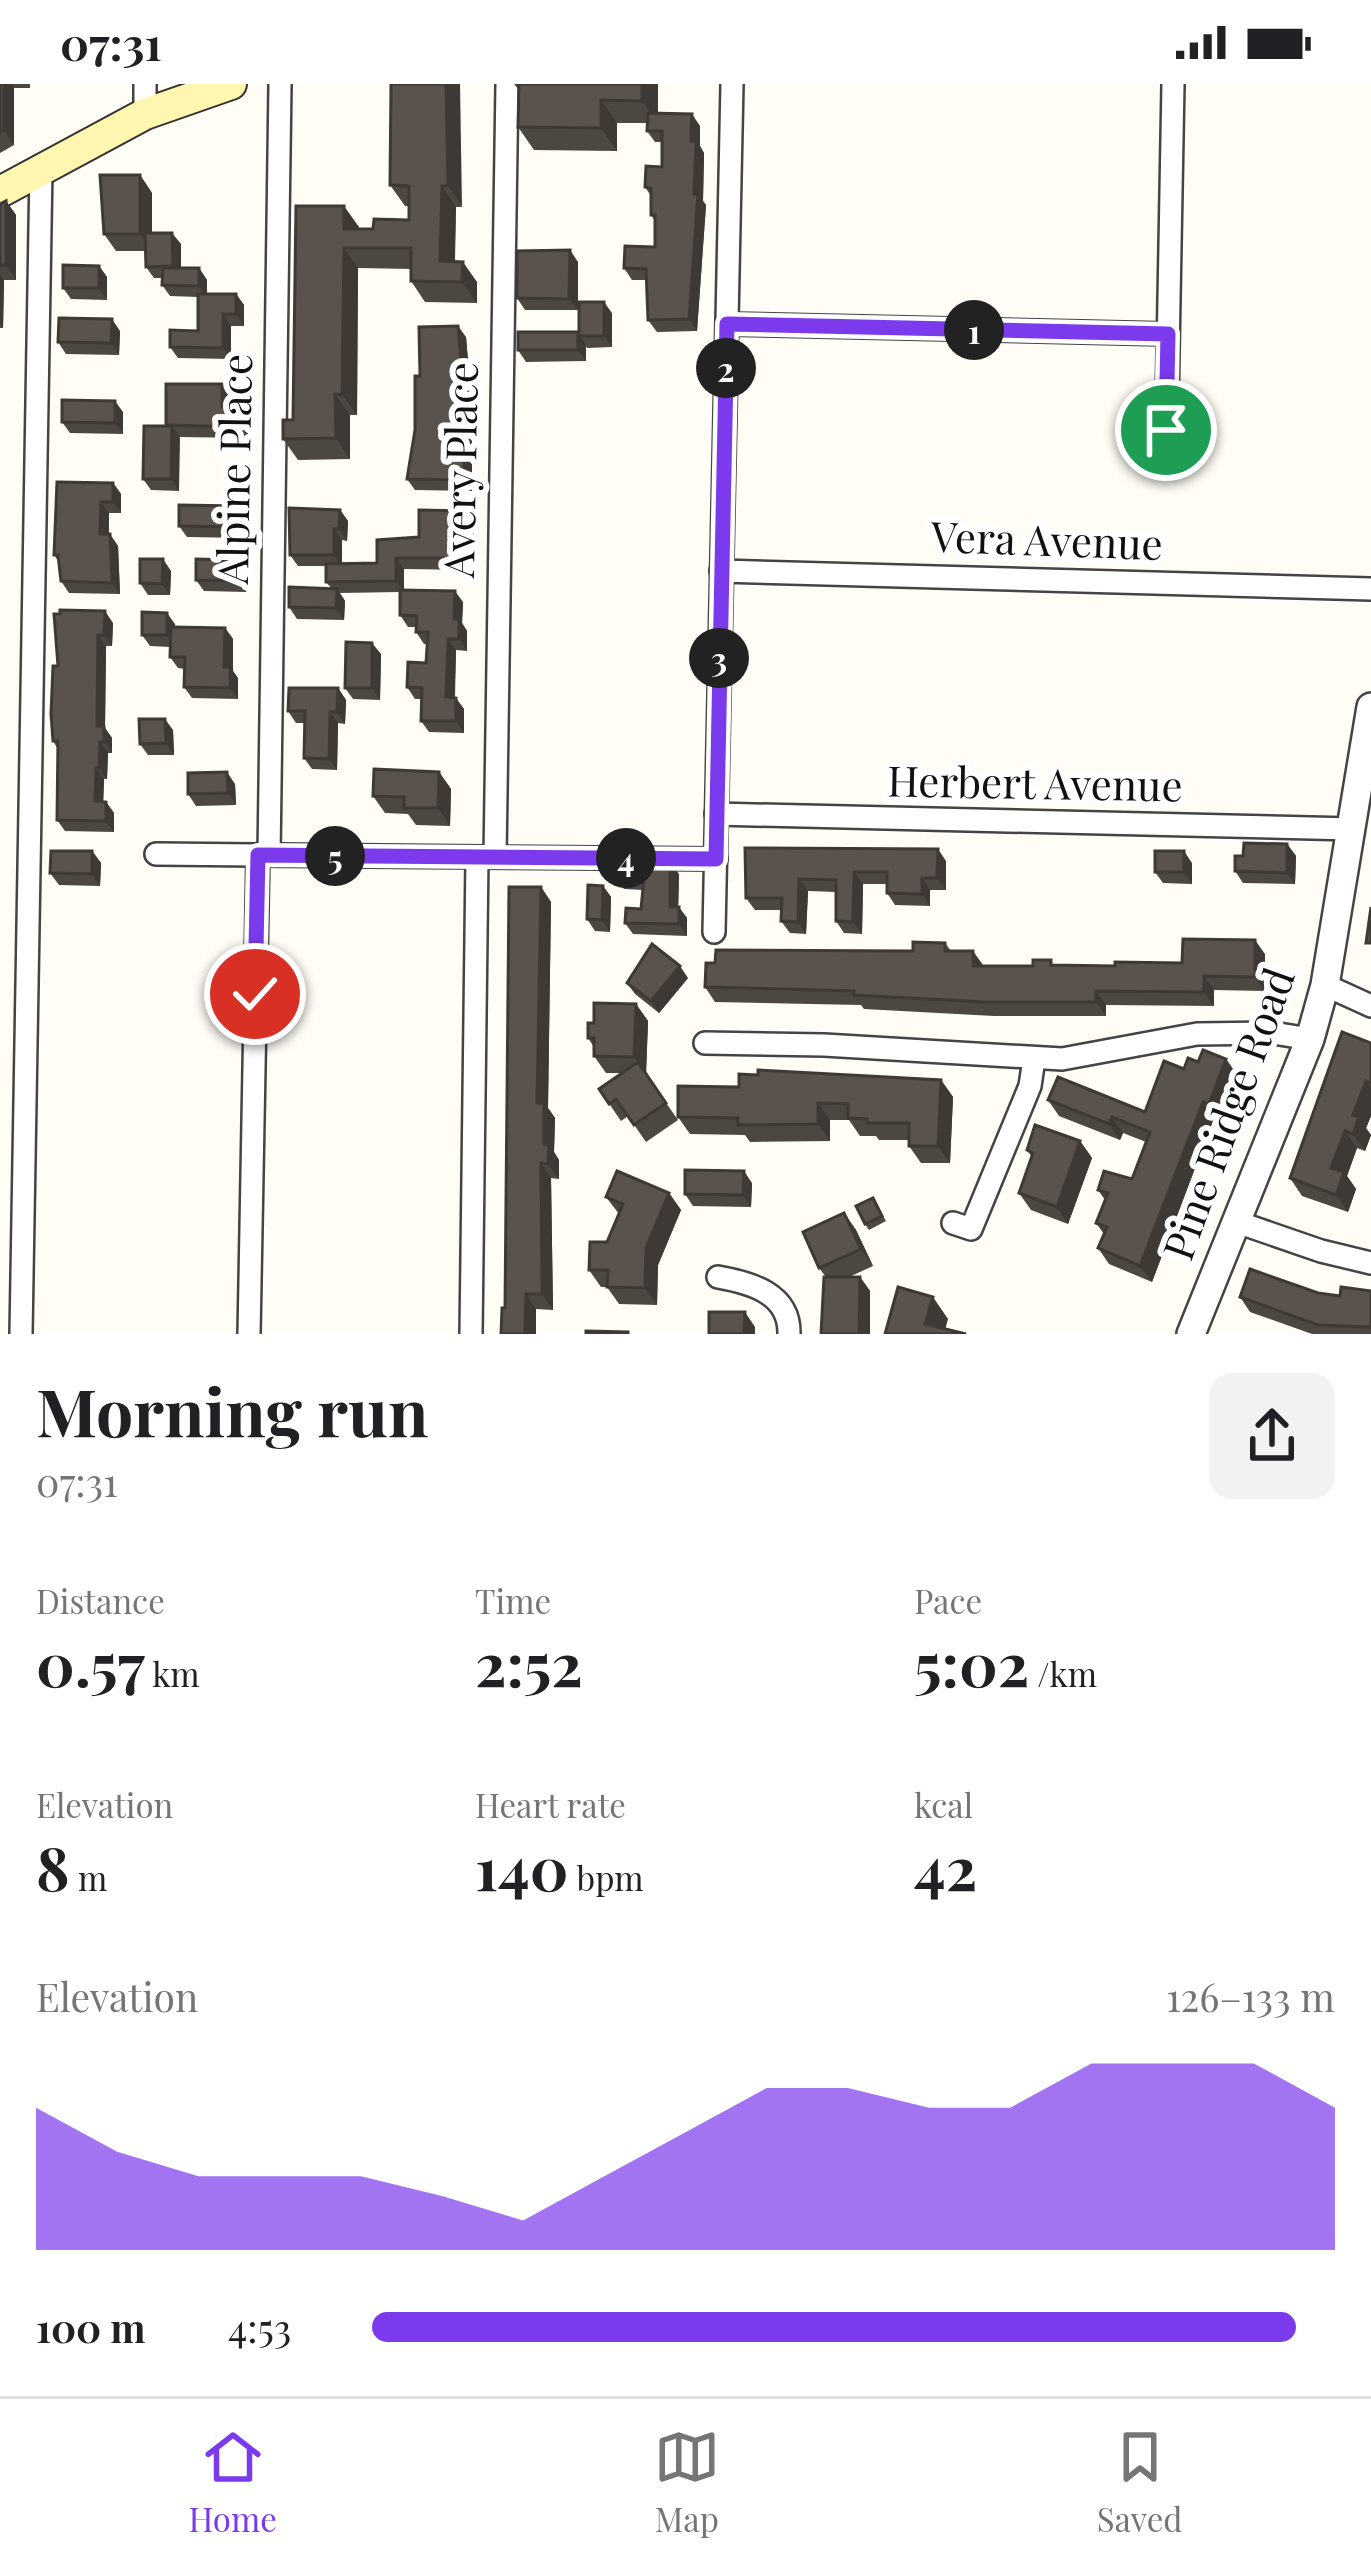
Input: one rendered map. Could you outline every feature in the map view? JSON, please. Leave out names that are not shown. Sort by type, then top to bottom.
[{"type":"main road","points":[[0,192],[145,99],[231,84]]},
{"type":"street","name":"Alpine Place","points":[[249,1334],[280,84]]},
{"type":"street","name":"Avery Place","points":[[471,1334],[507,84]]},
{"type":"street","points":[[714,932],[732,84]]},
{"type":"street","points":[[1166,460],[1173,84]]},
{"type":"street","points":[[21,1334],[41,169]]},
{"type":"street","points":[[727,324],[1168,334]]},
{"type":"street","name":"Vera Avenue","points":[[721,571],[1371,589]]},
{"type":"street","name":"Pine Ridge Road","points":[[1191,1334],[1310,1039],[1365,783],[1371,706]]},
{"type":"street","name":"Herbert Avenue","points":[[716,814],[1352,829]]},
{"type":"street","points":[[156,854],[716,859]]},
{"type":"street","points":[[1324,986],[1371,1006]]},
{"type":"street","points":[[705,1043],[824,1045],[1034,1059],[1098,1055],[1197,1034],[1273,1033],[1310,1039]]},
{"type":"street","points":[[953,1223],[971,1229],[1030,1087],[1034,1059]]},
{"type":"street","points":[[1237,1222],[1371,1263]]},
{"type":"street","points":[[718,1276],[760,1288],[779,1301],[790,1318],[790,1334]]},
{"type":"building","points":[[0,84],[4,84],[4,130],[0,132]]},
{"type":"building","points":[[391,84],[446,84],[448,186],[442,186],[440,261],[463,262],[462,282],[411,281],[411,248],[344,248],[342,395],[335,394],[336,438],[283,439],[283,420],[293,420],[296,206],[344,206],[344,229],[373,229],[374,219],[409,220],[409,186],[390,185]]},
{"type":"building","points":[[519,84],[642,84],[642,101],[601,100],[601,128],[518,127]]},
{"type":"building","points":[[648,113],[692,114],[694,194],[698,194],[689,319],[648,320],[646,269],[624,268],[625,246],[655,247],[646,166],[662,167],[662,131],[647,131]]},
{"type":"building","points":[[100,175],[140,175],[140,234],[104,234]]},
{"type":"building","points":[[6,201],[6,265],[0,265],[0,204]]},
{"type":"building","points":[[145,233],[172,233],[173,266],[146,267]]},
{"type":"building","points":[[570,250],[569,299],[517,298],[517,251]]},
{"type":"building","points":[[63,265],[99,266],[99,288],[63,288]]},
{"type":"building","points":[[163,268],[199,268],[199,286],[162,285]]},
{"type":"building","points":[[198,294],[236,294],[236,314],[223,314],[223,348],[170,347],[170,330],[198,331]]},
{"type":"building","points":[[579,302],[604,302],[604,336],[579,336]]},
{"type":"building","points":[[59,318],[112,319],[111,343],[58,342]]},
{"type":"building","points":[[458,326],[464,480],[407,479],[415,430],[415,376],[420,376],[419,327]]},
{"type":"building","points":[[518,332],[578,332],[578,350],[518,350]]},
{"type":"building","points":[[166,384],[222,384],[222,407],[240,407],[240,427],[166,425]]},
{"type":"building","points":[[62,400],[115,401],[115,423],[62,422]]},
{"type":"building","points":[[144,426],[172,426],[171,479],[143,479]]},
{"type":"building","points":[[57,482],[113,483],[113,502],[101,502],[100,534],[110,534],[112,583],[61,581],[58,555],[54,555]]},
{"type":"building","points":[[179,505],[237,506],[236,527],[179,526]]},
{"type":"building","points":[[289,508],[340,510],[334,555],[290,555]]},
{"type":"building","points":[[419,510],[467,511],[462,558],[396,558],[396,581],[326,582],[326,564],[377,563],[377,540],[419,537]]},
{"type":"building","points":[[140,559],[163,559],[162,584],[140,583]]},
{"type":"building","points":[[196,559],[238,560],[238,581],[196,580]]},
{"type":"building","points":[[289,587],[337,589],[336,608],[289,607]]},
{"type":"building","points":[[400,590],[455,591],[459,639],[448,639],[446,697],[456,698],[456,721],[421,721],[422,688],[407,687],[408,662],[426,663],[428,632],[416,632],[417,616],[400,615]]},
{"type":"building","points":[[60,610],[105,611],[104,635],[98,635],[97,726],[104,727],[104,742],[100,742],[96,768],[95,801],[106,802],[106,821],[57,820],[58,741],[53,741],[51,714],[53,666],[58,666],[54,614]]},
{"type":"building","points":[[142,612],[167,613],[167,635],[142,635]]},
{"type":"building","points":[[171,627],[225,628],[224,667],[230,667],[230,688],[184,687],[185,657],[170,657]]},
{"type":"building","points":[[346,642],[372,643],[372,688],[345,688]]},
{"type":"building","points":[[289,688],[338,688],[337,712],[330,712],[329,759],[304,758],[305,711],[288,711]]},
{"type":"building","points":[[139,719],[165,719],[166,743],[140,744]]},
{"type":"building","points":[[374,769],[439,772],[438,808],[404,808],[404,797],[373,796]]},
{"type":"building","points":[[227,772],[228,793],[188,794],[188,773]]},
{"type":"building","points":[[1244,843],[1287,844],[1287,873],[1235,871],[1235,856],[1243,856]]},
{"type":"building","points":[[745,848],[938,849],[937,878],[922,878],[922,894],[887,893],[887,872],[854,872],[853,922],[836,921],[836,880],[799,879],[798,922],[781,921],[782,898],[746,898]]},
{"type":"building","points":[[51,851],[92,851],[92,874],[50,873]]},
{"type":"building","points":[[1155,851],[1184,851],[1184,872],[1155,872]]},
{"type":"building","points":[[616,862],[670,862],[670,907],[679,907],[679,924],[625,923],[626,908],[641,909],[644,878],[616,878]]},
{"type":"building","points":[[588,885],[603,886],[602,920],[587,919]]},
{"type":"building","points":[[509,887],[541,887],[537,1103],[544,1103],[544,1144],[549,1145],[548,1164],[541,1163],[542,1294],[526,1294],[525,1334],[501,1334]]},
{"type":"building","points":[[1183,939],[1255,940],[1255,977],[1204,976],[1204,992],[1096,991],[1096,1002],[984,1002],[854,995],[854,991],[705,987],[706,963],[715,963],[716,950],[913,951],[913,942],[945,943],[945,951],[973,951],[973,966],[1033,966],[1033,960],[1051,960],[1051,965],[1115,966],[1115,962],[1182,963]]},
{"type":"building","points":[[652,944],[680,966],[651,1001],[627,983]]},
{"type":"building","points":[[594,1003],[636,1004],[634,1057],[594,1056],[588,1023],[594,1023]]},
{"type":"building","points":[[1342,1032],[1371,1043],[1371,1083],[1366,1081],[1353,1115],[1359,1117],[1353,1134],[1345,1131],[1331,1168],[1344,1172],[1336,1195],[1290,1178]]},
{"type":"building","points":[[1203,1050],[1226,1059],[1209,1104],[1203,1102],[1140,1266],[1098,1248],[1107,1227],[1096,1223],[1108,1193],[1098,1190],[1104,1171],[1132,1179],[1150,1132],[1112,1117],[1109,1124],[1048,1100],[1058,1077],[1145,1112],[1164,1061],[1184,1069],[1188,1058],[1198,1062]]},
{"type":"building","points":[[638,1062],[666,1103],[634,1125],[616,1099],[609,1104],[599,1089]]},
{"type":"building","points":[[758,1070],[941,1080],[938,1146],[909,1146],[909,1123],[848,1118],[848,1104],[818,1103],[818,1124],[738,1125],[738,1118],[678,1117],[678,1086],[739,1087],[739,1074],[758,1075]]},
{"type":"building","points":[[1035,1125],[1080,1141],[1057,1207],[1019,1193],[1033,1153],[1027,1150]]},
{"type":"building","points":[[685,1170],[744,1171],[743,1195],[685,1194]]},
{"type":"building","points":[[617,1171],[669,1193],[646,1248],[645,1288],[607,1287],[608,1270],[589,1270],[590,1242],[607,1242],[623,1204],[606,1197]]},
{"type":"building","points":[[873,1198],[882,1216],[865,1224],[856,1206]]},
{"type":"building","points":[[844,1213],[861,1249],[819,1268],[803,1232]]},
{"type":"building","points":[[1250,1269],[1318,1293],[1340,1296],[1341,1287],[1371,1291],[1371,1327],[1318,1325],[1240,1297]]},
{"type":"building","points":[[824,1277],[860,1277],[859,1334],[821,1334]]},
{"type":"building","points":[[898,1287],[933,1297],[925,1324],[966,1334],[885,1334]]},
{"type":"building","points":[[709,1312],[745,1312],[744,1334],[709,1334]]},
{"type":"building","points":[[628,1332],[628,1334],[586,1334]]},
{"type":"route","points":[[255,994],[258,855],[716,859],[727,324],[1168,334],[1166,430]]}]
